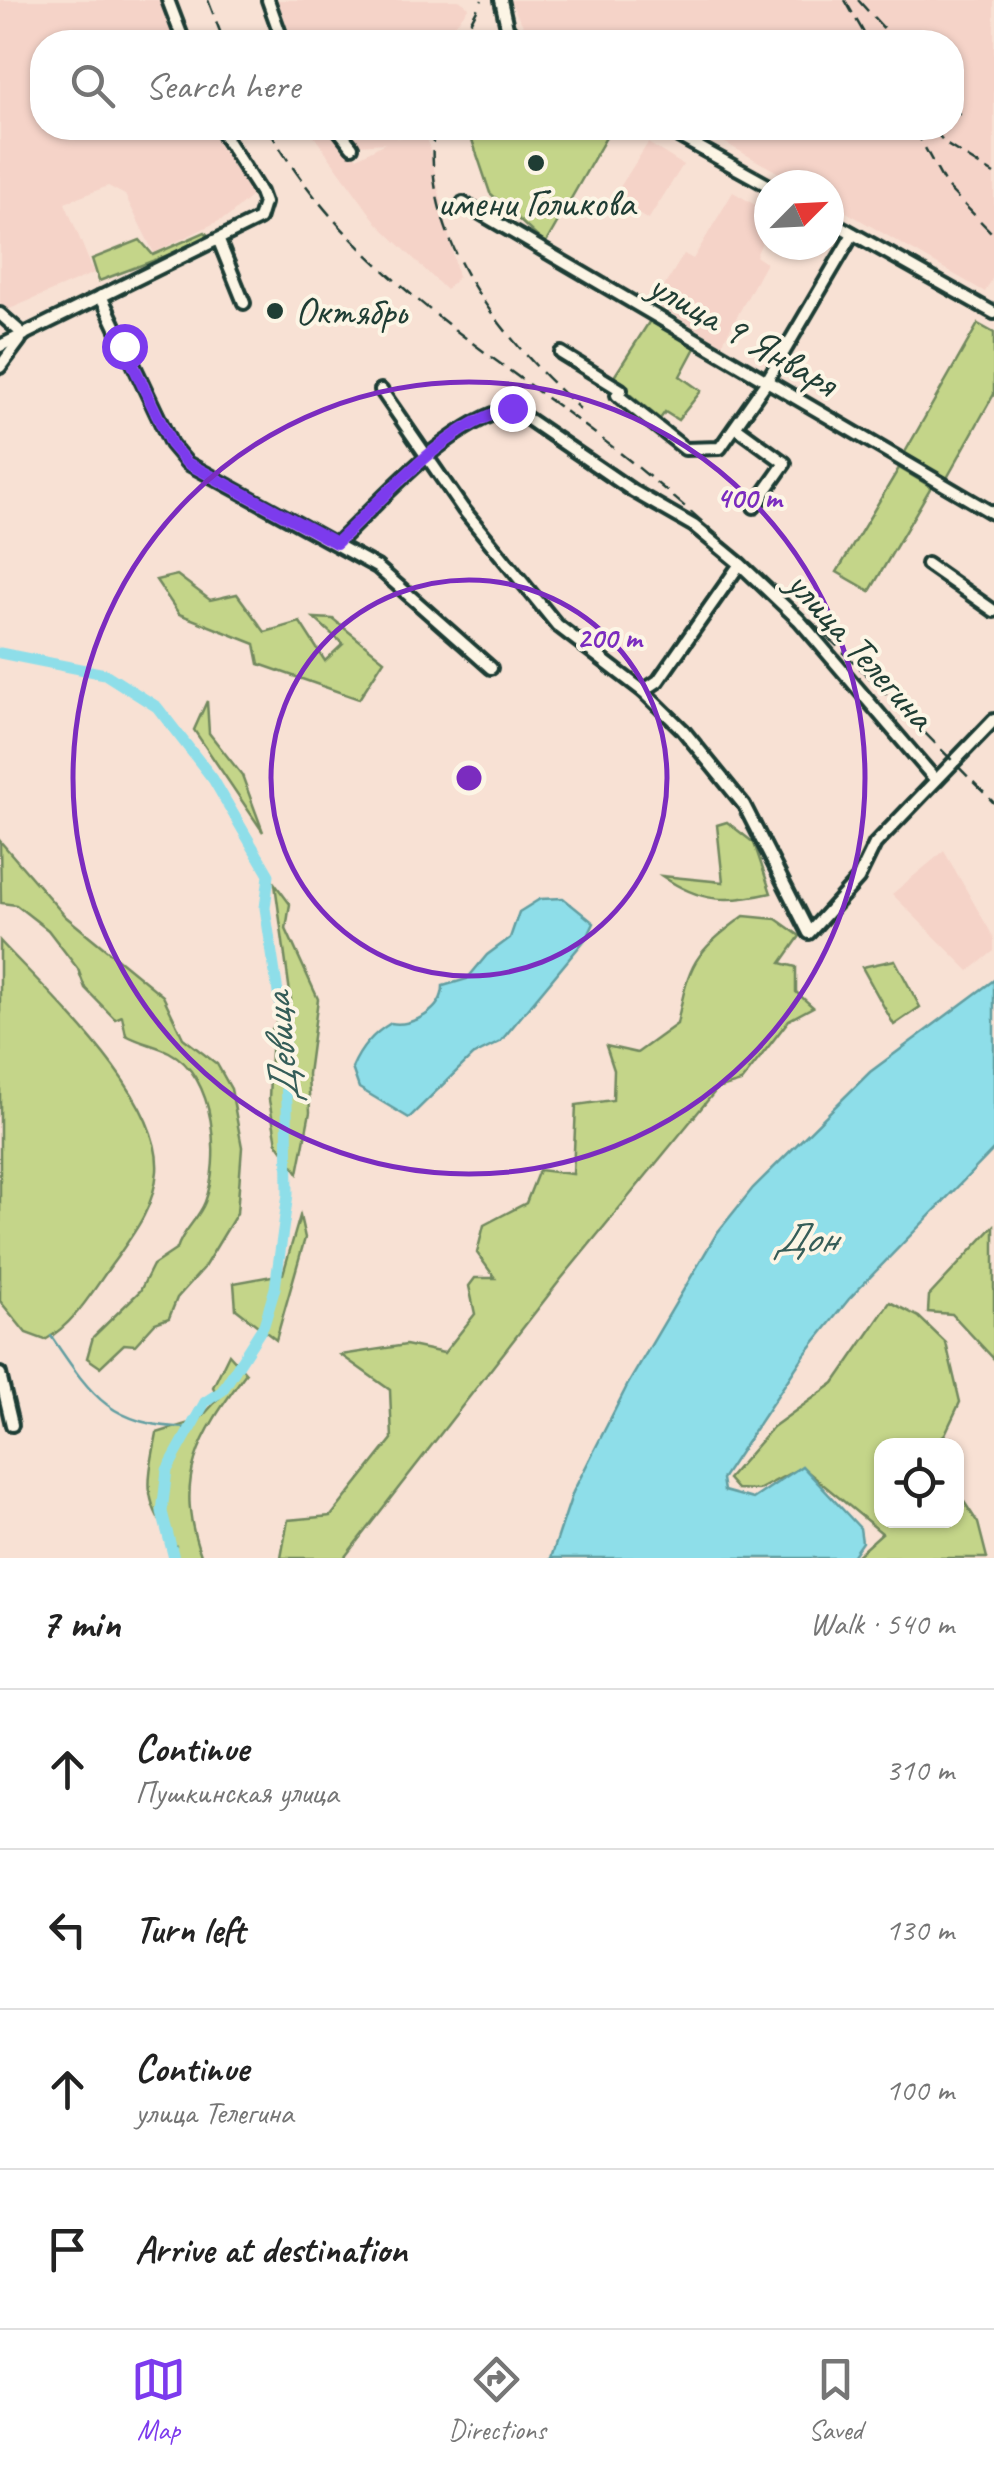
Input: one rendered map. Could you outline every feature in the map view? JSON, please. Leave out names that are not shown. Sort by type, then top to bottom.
[{"type":"street","points":[[168,0],[179,30]]},
{"type":"street","points":[[268,0],[279,30]]},
{"type":"street","points":[[501,0],[509,30]]},
{"type":"street","points":[[0,346],[251,226],[264,203],[227,140]]},
{"type":"street","points":[[346,140],[352,147]]},
{"type":"street","points":[[686,140],[754,178]]},
{"type":"street","name":"улица 9 Января","points":[[463,203],[766,384],[994,514]]},
{"type":"street","points":[[844,229],[994,314]]},
{"type":"street","points":[[561,353],[620,390],[617,395],[685,449],[720,448],[766,384],[853,234]]},
{"type":"street","points":[[219,240],[244,303]]},
{"type":"street","points":[[100,296],[171,444],[187,463],[336,543],[401,586],[491,668]]},
{"type":"street","points":[[0,314],[24,335]]},
{"type":"street","points":[[0,367],[24,335]]},
{"type":"street","points":[[381,390],[426,458],[557,625],[643,691],[683,730],[744,805],[809,932],[858,879],[875,844],[994,720]]},
{"type":"street","name":"улица Телегина","points":[[426,458],[492,413],[512,408],[694,526],[740,564],[798,620],[935,779]]},
{"type":"street","points":[[737,428],[785,463],[754,507]]},
{"type":"street","points":[[336,543],[426,458]]},
{"type":"street","name":"улица Телегина","points":[[643,691],[658,681],[740,564]]},
{"type":"street","points":[[927,564],[994,612]]},
{"type":"street","points":[[0,1374],[12,1425]]},
{"type":"shaded area","points":[[0,0],[160,0],[172,30],[30,30],[30,140],[216,140],[255,193],[229,216],[154,253],[125,195],[108,186],[65,203],[94,273],[5,311],[0,304]]},
{"type":"shaded area","points":[[277,0],[459,0],[469,7],[451,30],[288,30]]},
{"type":"shaded area","points":[[509,0],[994,0],[994,275],[985,292],[844,211],[844,170],[773,170],[720,140],[964,140],[964,30],[529,30]]},
{"type":"shaded area","points":[[317,140],[343,140],[357,158],[385,143],[358,145],[354,140],[428,140],[458,277],[446,290],[377,223]]},
{"type":"shaded area","points":[[648,143],[683,165],[648,220],[613,198]]},
{"type":"shaded area","points":[[733,192],[754,204],[754,260],[766,263],[722,344],[654,303],[684,254],[693,259]]},
{"type":"shaded area","points":[[944,851],[994,938],[994,951],[969,971],[892,894]]},
{"type":"green space","name":"имени Голикова","points":[[472,140],[604,140],[545,244],[490,193]]},
{"type":"green space","points":[[205,232],[211,239],[99,281],[92,259],[140,240],[153,255]]},
{"type":"green space","points":[[651,319],[696,346],[680,376],[701,391],[678,420],[665,412],[660,419],[612,380]]},
{"type":"green space","points":[[978,324],[994,333],[994,394],[947,478],[904,454]]},
{"type":"green space","points":[[899,468],[931,487],[870,591],[837,572]]},
{"type":"green space","points":[[177,575],[210,600],[237,594],[265,632],[300,622],[325,661],[343,644],[314,618],[333,619],[384,660],[359,699],[259,664],[255,644],[179,614],[156,580]]},
{"type":"green space","points":[[207,701],[209,733],[242,775],[263,832],[194,730]]},
{"type":"green space","points":[[727,822],[754,843],[771,893],[728,899],[702,896],[662,876],[723,882],[717,825]]},
{"type":"green space","points":[[0,841],[65,916],[163,996],[183,1038],[217,1064],[231,1089],[242,1147],[237,1213],[203,1269],[177,1298],[169,1318],[155,1323],[135,1345],[124,1344],[100,1367],[87,1358],[93,1337],[140,1291],[153,1265],[177,1249],[205,1202],[213,1164],[211,1120],[197,1080],[185,1064],[169,1052],[126,1035],[122,1016],[115,1019],[85,988],[78,969],[48,930],[16,905],[1,903]]},
{"type":"green space","points":[[275,884],[290,904],[286,929],[318,999],[308,1074],[310,1112],[298,1173],[277,1143],[269,1100],[272,1029],[291,1000]]},
{"type":"green space","points":[[744,916],[776,919],[800,936],[781,963],[796,967],[796,992],[813,1007],[789,1020],[741,1082],[717,1089],[561,1279],[344,1558],[281,1558],[288,1520],[331,1516],[392,1439],[390,1390],[341,1355],[406,1345],[444,1353],[475,1314],[469,1286],[475,1278],[495,1278],[477,1253],[484,1225],[526,1203],[539,1170],[573,1174],[576,1105],[613,1100],[614,1070],[606,1046],[637,1053],[677,1024],[685,987],[696,961],[714,940]]},
{"type":"green space","points":[[0,941],[98,1047],[141,1111],[154,1142],[157,1171],[148,1208],[75,1315],[45,1340],[26,1333],[0,1301]]},
{"type":"green space","points":[[895,960],[920,1007],[894,1025],[862,967]]},
{"type":"green space","points":[[300,1216],[305,1238],[276,1340],[236,1309],[234,1283],[283,1274]]},
{"type":"green space","points":[[994,1226],[994,1359],[952,1314],[928,1312],[929,1296]]},
{"type":"green space","points":[[890,1302],[919,1317],[946,1343],[960,1402],[941,1438],[874,1438],[874,1526],[802,1467],[758,1490],[737,1489],[728,1479],[773,1427],[834,1383]]},
{"type":"green space","points":[[229,1354],[246,1373],[204,1438],[190,1481],[193,1530],[202,1558],[174,1558],[176,1546],[150,1493],[157,1433],[199,1420],[219,1398],[213,1387]]},
{"type":"green space","points":[[964,1502],[978,1523],[987,1558],[854,1558],[882,1533],[876,1528],[964,1528]]},
{"type":"water","points":[[563,898],[594,923],[588,936],[500,1042],[472,1056],[409,1118],[359,1088],[352,1068],[372,1037],[391,1023],[417,1020],[432,1010],[443,986],[467,979],[487,955],[510,938],[519,912],[540,899]]},
{"type":"water","name":"Дон","points":[[994,980],[994,1149],[849,1299],[805,1354],[722,1479],[724,1491],[753,1499],[802,1466],[860,1528],[862,1542],[851,1558],[551,1558],[573,1492],[628,1384],[717,1233],[753,1188],[870,1072]]},
{"type":"waterway","name":"Девица","points":[[0,653],[105,674],[157,707],[213,779],[269,875],[265,908],[284,1032],[287,1104],[288,1194],[275,1288],[264,1325],[222,1391],[205,1402],[167,1470],[162,1512],[174,1558]]},
{"type":"waterway","points":[[51,1336],[79,1376],[106,1404],[140,1421],[189,1428]]},
{"type":"railway","points":[[208,0],[219,30]]},
{"type":"railway","points":[[466,30],[482,0]]},
{"type":"railway","points":[[845,0],[862,30]]},
{"type":"railway","points":[[858,0],[885,30]]},
{"type":"railway","points":[[276,140],[305,184],[347,234],[394,279],[697,517],[827,636],[994,803]]},
{"type":"railway","points":[[434,140],[433,170],[440,210],[473,285],[522,351],[580,409]]},
{"type":"railway","points":[[921,140],[946,186],[994,235]]},
{"type":"railway","points":[[943,140],[994,174]]},
{"type":"place","name":"имени Голикова","points":[[536,163]]},
{"type":"place","name":"Октябрь","points":[[275,311]]},
{"type":"route","points":[[124,346],[171,444],[187,463],[336,543],[426,458],[492,413],[512,408]]}]
